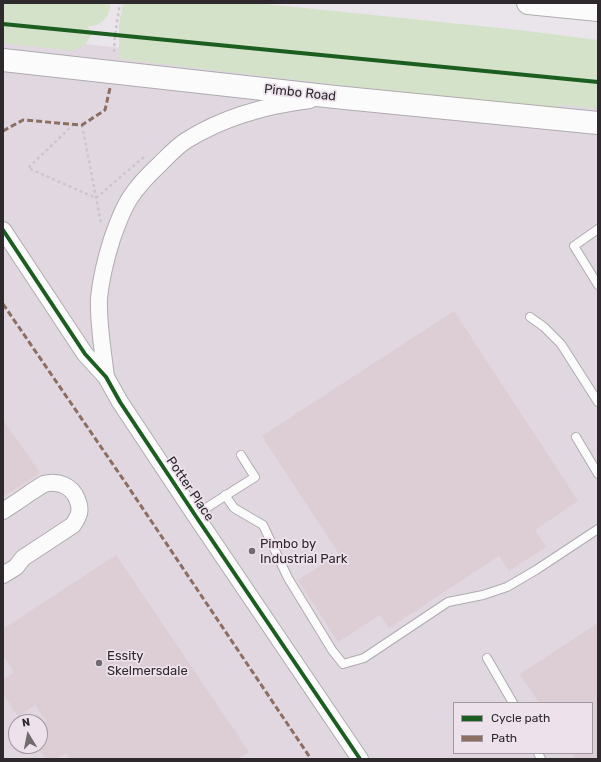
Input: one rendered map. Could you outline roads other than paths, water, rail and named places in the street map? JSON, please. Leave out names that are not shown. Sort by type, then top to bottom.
[{"type":"main road","points":[[528,3],[598,10]]},
{"type":"main road","name":"Pimbo Road","points":[[3,60],[335,97],[598,123]]},
{"type":"street","name":"Potter Place","points":[[106,377],[100,327],[99,299],[102,280],[108,253],[118,222],[130,199],[144,178],[187,140],[234,117],[292,102],[335,97]]},
{"type":"street","name":"Potter Place","points":[[3,230],[86,354],[106,377],[120,402],[195,515],[360,759]]},
{"type":"street","points":[[3,511],[44,484],[55,482],[65,486],[73,492],[78,500],[80,509],[78,518],[73,525],[22,558],[10,562],[3,562]]},
{"type":"street","points":[[3,576],[16,567],[22,558]]},
{"type":"lane","points":[[598,229],[574,246],[598,286]]},
{"type":"lane","points":[[530,317],[544,327],[561,344],[598,402]]},
{"type":"lane","points":[[576,437],[598,474]]},
{"type":"lane","points":[[195,515],[255,477],[241,454]]},
{"type":"lane","points":[[225,495],[234,508],[263,525],[288,578],[332,650],[343,664],[364,658],[448,602],[483,595],[507,587],[536,570],[598,529]]},
{"type":"lane","points":[[487,658],[512,702]]},
{"type":"place","name":"Pimbo by Industrial Park","points":[[252,551]]},
{"type":"place","name":"Essity Skelmersdale","points":[[99,663]]}]
